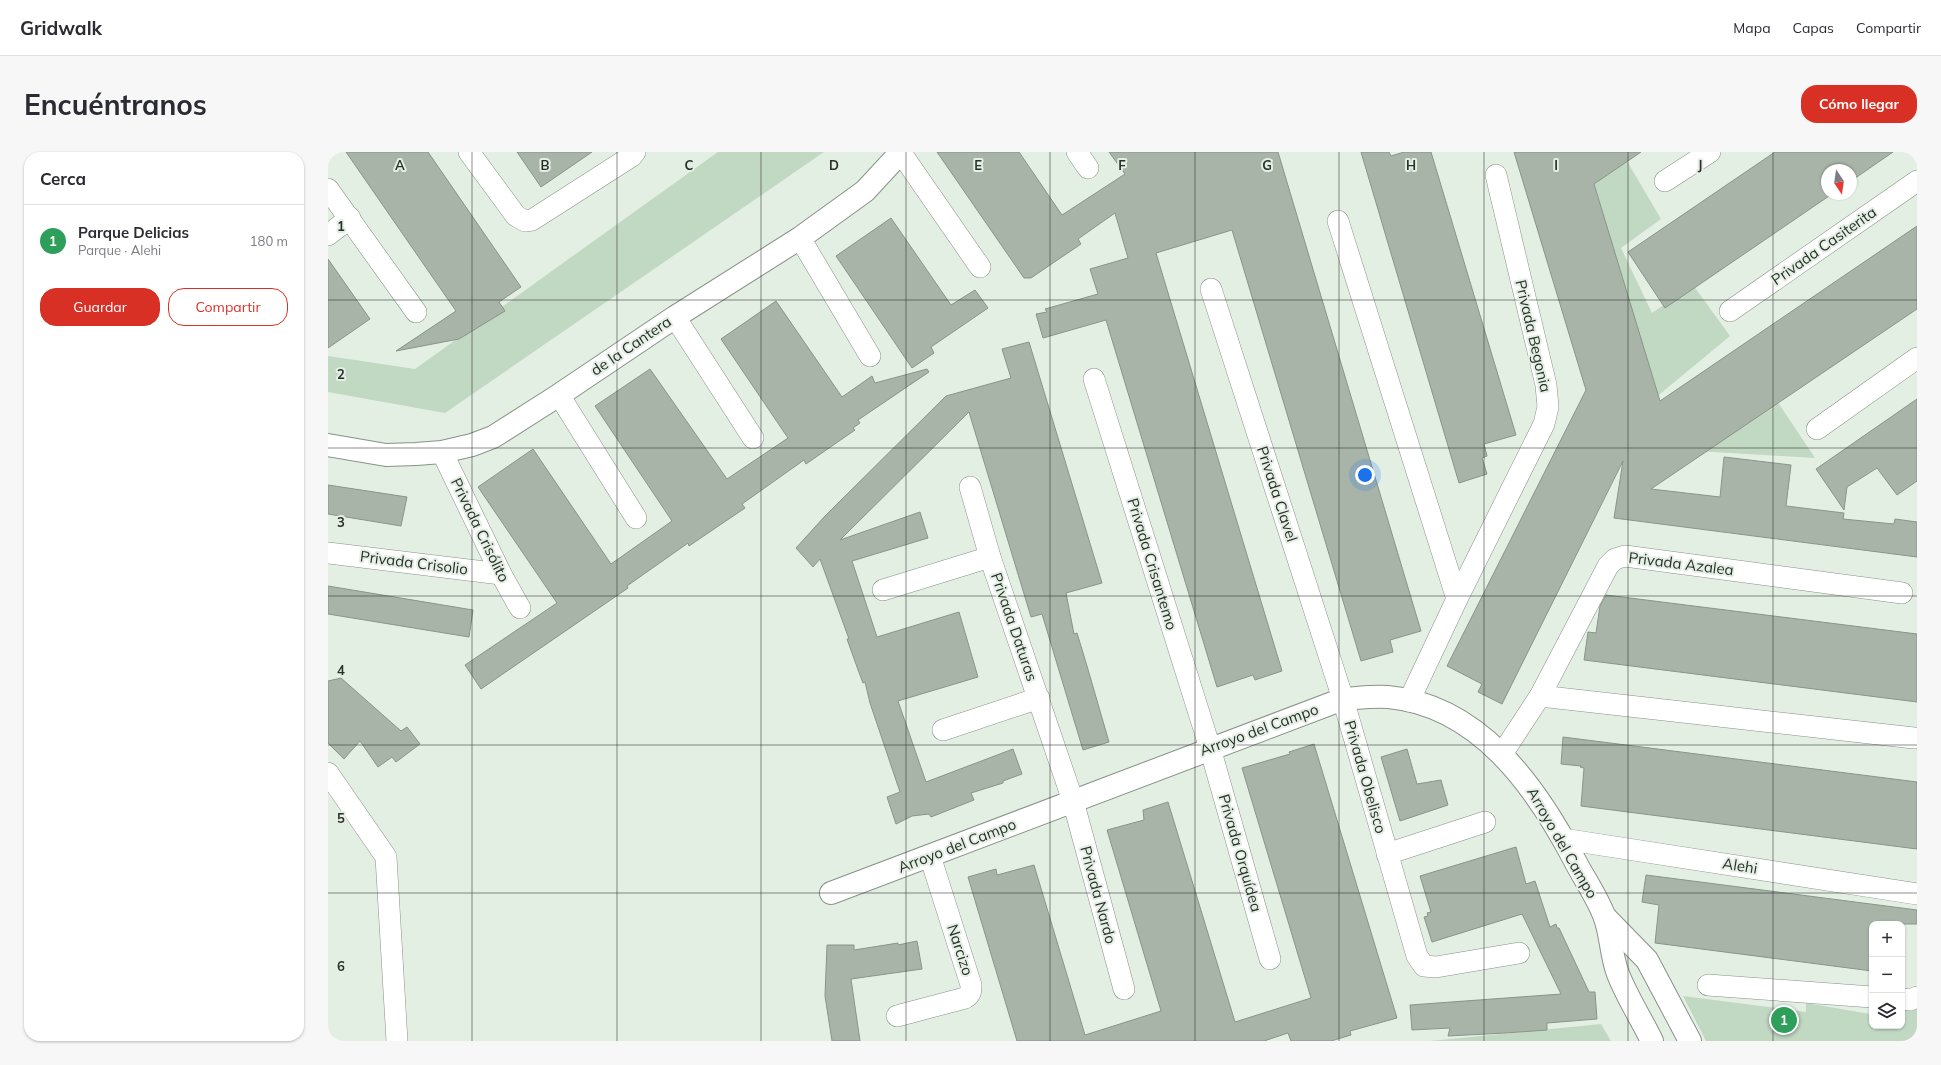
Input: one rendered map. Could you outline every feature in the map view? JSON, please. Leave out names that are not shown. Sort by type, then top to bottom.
[{"type":"street","points":[[469,152],[516,216],[526,221],[532,220],[632,156],[635,152]]},
{"type":"street","points":[[901,152],[980,267]]},
{"type":"street","name":"de la Cantera","points":[[328,445],[386,454],[442,452],[472,445],[493,437],[675,317],[800,238],[865,191],[901,152]]},
{"type":"street","points":[[1665,182],[1710,152]]},
{"type":"street","name":"Privada Begonia","points":[[1409,700],[1457,599],[1544,424],[1548,407],[1546,385],[1496,175]]},
{"type":"street","name":"Privada Casiterita","points":[[1730,311],[1917,181]]},
{"type":"street","points":[[328,189],[416,312]]},
{"type":"street","points":[[328,235],[350,218]]},
{"type":"street","points":[[1338,221],[1457,599]]},
{"type":"street","points":[[800,238],[870,356]]},
{"type":"street","name":"Privada Clavel","points":[[1211,289],[1343,699]]},
{"type":"street","points":[[675,317],[753,438]]},
{"type":"street","points":[[1817,429],[1917,358]]},
{"type":"street","name":"Privada Crisantemo","points":[[1094,379],[1210,748]]},
{"type":"street","points":[[558,395],[636,518]]},
{"type":"street","name":"Privada Crisólito","points":[[442,452],[501,574],[520,608]]},
{"type":"street","name":"Privada Daturas","points":[[970,487],[990,557],[1073,801]]},
{"type":"street","name":"Privada Crisolio","points":[[328,553],[501,574]]},
{"type":"street","name":"Privada Azalea","points":[[1502,754],[1540,696],[1608,566],[1615,559],[1625,556],[1902,593]]},
{"type":"street","name":"Privada Daturas","points":[[883,590],[990,557]]},
{"type":"street","points":[[1540,696],[1914,738]]},
{"type":"street","name":"Arroyo del Campo","points":[[831,893],[1210,748],[1343,699],[1388,697],[1409,700],[1442,710],[1471,728],[1502,754],[1526,781],[1563,839],[1605,917],[1617,971],[1652,1041]]},
{"type":"street","name":"Privada Daturas","points":[[943,730],[1039,698]]},
{"type":"street","name":"Privada Obelisco","points":[[1343,699],[1417,956],[1424,966],[1436,967],[1519,953]]},
{"type":"street","name":"Privada Orquídea","points":[[1210,748],[1270,959]]},
{"type":"street","points":[[328,773],[386,857],[397,1041]]},
{"type":"street","name":"Privada Nardo","points":[[1073,801],[1124,989]]},
{"type":"street","name":"Privada Obelisco","points":[[1387,854],[1485,822]]},
{"type":"street","name":"Alehi","points":[[1563,839],[1917,894]]},
{"type":"street","name":"Narcizo","points":[[897,1016],[965,998],[969,996],[971,992],[971,985],[930,856]]},
{"type":"street","name":"Arroyo del Campo","points":[[1605,917],[1647,960],[1690,1041]]},
{"type":"street","points":[[1708,984],[1869,997]]},
{"type":"street","points":[[1905,999],[1910,1000],[1917,997]]},
{"type":"green space","points":[[718,152],[824,152],[445,413],[328,392],[328,356],[415,369]]},
{"type":"green space","points":[[1585,152],[1624,156],[1661,219],[1621,248],[1652,313],[1693,285],[1730,336],[1654,399]]},
{"type":"green space","points":[[1777,401],[1815,458],[1696,451]]},
{"type":"green space","points":[[1683,996],[1806,1012],[1806,1003],[1869,1014],[1869,1029],[1905,1029],[1905,1006],[1917,1007],[1917,1041],[1706,1041]]},
{"type":"green space","points":[[1601,1024],[1611,1041],[1430,1041]]},
{"type":"building","points":[[346,152],[428,152],[521,287],[499,302],[505,311],[459,339],[396,351],[456,311]]},
{"type":"building","points":[[517,152],[592,152],[541,187]]},
{"type":"building","points":[[937,152],[1019,152],[1062,215],[1125,174],[1109,152],[1278,152],[1421,631],[1390,640],[1393,652],[1361,661],[1232,230],[1156,253],[1282,671],[1255,680],[1253,675],[1217,687],[1106,320],[1043,338],[1036,314],[1047,312],[1045,309],[1098,294],[1090,269],[1128,258],[1115,213],[1078,239],[1081,244],[1031,278],[1024,278]]},
{"type":"building","points":[[1361,152],[1389,152],[1391,156],[1404,152],[1431,152],[1516,435],[1484,444],[1487,456],[1482,458],[1487,474],[1459,483]]},
{"type":"building","points":[[1514,152],[1641,152],[1594,184],[1660,401],[1917,226],[1917,309],[1651,489],[1720,497],[1724,457],[1791,465],[1786,506],[1844,513],[1843,519],[1894,524],[1895,519],[1917,522],[1917,557],[1614,518],[1623,461],[1502,704],[1478,692],[1482,684],[1447,666],[1586,390]]},
{"type":"building","points":[[1775,152],[1893,152],[1857,177],[1857,164],[1821,164],[1821,200],[1823,200],[1665,308],[1628,252]]},
{"type":"building","points":[[891,218],[951,305],[975,290],[988,308],[931,347],[934,353],[912,368],[836,256]]},
{"type":"building","points":[[328,259],[370,319],[328,348]]},
{"type":"building","points":[[776,301],[842,397],[872,376],[875,383],[927,369],[929,372],[858,420],[860,423],[853,428],[855,430],[806,464],[804,460],[742,504],[745,508],[689,546],[688,543],[627,586],[628,588],[481,689],[465,665],[557,603],[478,487],[533,449],[611,564],[672,521],[595,406],[650,369],[727,479],[788,438],[721,339]]},
{"type":"building","points":[[1029,342],[1102,583],[1066,593],[1074,634],[1077,633],[1109,742],[1083,750],[1042,614],[1031,617],[969,412],[840,540],[920,512],[928,538],[852,561],[877,637],[959,612],[978,677],[898,701],[926,782],[1013,749],[1022,774],[1003,781],[1003,783],[971,793],[974,800],[931,817],[929,814],[912,816],[896,824],[887,797],[900,792],[870,703],[865,682],[863,683],[857,667],[847,639],[849,639],[820,559],[813,567],[796,548],[825,516],[946,396],[1011,378],[1002,349]]},
{"type":"building","points":[[1917,399],[1917,481],[1897,495],[1877,468],[1847,487],[1844,510],[1816,469]]},
{"type":"building","points":[[328,485],[407,497],[401,526],[328,514]]},
{"type":"building","points":[[328,586],[473,610],[469,637],[328,614]]},
{"type":"building","points":[[1606,595],[1917,634],[1917,702],[1584,660],[1588,632],[1596,633],[1600,606]]},
{"type":"building","points":[[341,678],[401,731],[407,727],[420,744],[396,762],[392,757],[378,767],[360,741],[344,759],[328,743],[328,681]]},
{"type":"building","points":[[1563,737],[1917,782],[1917,849],[1581,806],[1584,768],[1580,767],[1581,766],[1561,764]]},
{"type":"building","points":[[1314,744],[1397,1018],[1350,1031],[1351,1035],[1331,1041],[1291,1041],[1288,1033],[1264,1041],[1017,1041],[968,877],[996,869],[997,875],[1034,865],[1085,1035],[1161,1011],[1107,830],[1144,820],[1143,810],[1168,802],[1235,1022],[1311,998],[1242,768],[1290,754],[1289,752]]},
{"type":"building","points":[[1407,749],[1417,784],[1441,780],[1448,805],[1400,821],[1381,757]]},
{"type":"building","points":[[1516,847],[1526,884],[1535,881],[1550,927],[1556,924],[1557,928],[1559,928],[1589,992],[1595,992],[1597,1019],[1547,1023],[1547,1030],[1505,1033],[1448,1036],[1450,1028],[1412,1030],[1410,1005],[1561,994],[1522,914],[1432,942],[1424,917],[1428,916],[1427,913],[1431,912],[1420,876]]},
{"type":"building","points":[[1646,875],[1917,910],[1917,924],[1905,924],[1905,921],[1869,921],[1869,971],[1655,943],[1659,905],[1642,902]]},
{"type":"building","points":[[917,941],[922,969],[851,979],[860,1041],[832,1041],[825,996],[827,945],[854,945],[854,950],[898,943],[898,945]]},
{"type":"place","name":"Parque Delicias","points":[[1784,1020]]}]
